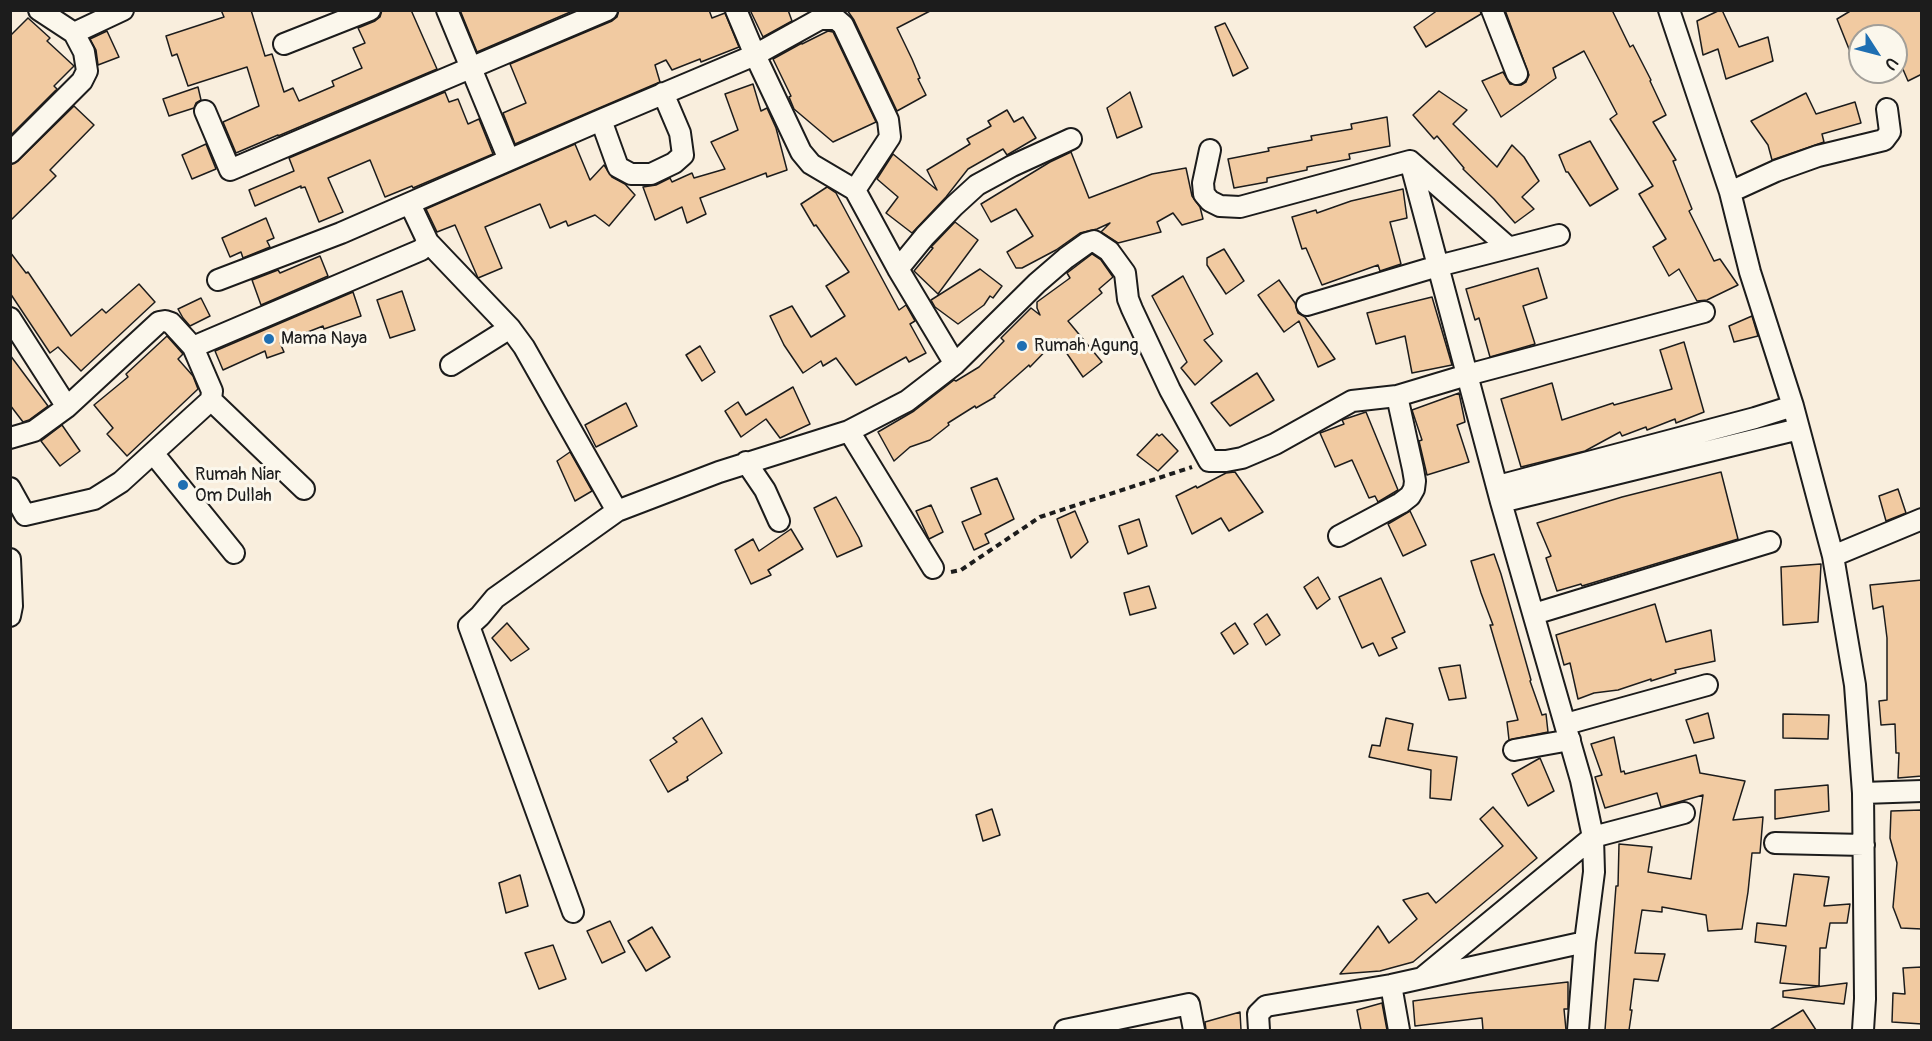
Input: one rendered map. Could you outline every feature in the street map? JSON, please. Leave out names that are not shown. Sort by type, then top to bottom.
[{"type":"street","points":[[10,153],[82,81],[87,71],[86,62],[74,33],[39,10]]},
{"type":"street","points":[[74,33],[123,10]]},
{"type":"street","points":[[284,44],[370,10]]},
{"type":"street","points":[[447,10],[509,160]]},
{"type":"street","points":[[206,111],[230,170],[607,10]]},
{"type":"street","points":[[736,10],[801,152],[811,164],[855,190],[898,269],[955,364]]},
{"type":"street","points":[[1492,10],[1517,74]]},
{"type":"street","points":[[1669,10],[1730,192],[1750,272],[1793,406],[1833,556],[1855,684],[1863,793],[1865,999],[1863,1030]]},
{"type":"street","points":[[218,280],[341,234],[755,55],[820,19],[836,20],[843,25],[888,120],[890,137],[855,190]]},
{"type":"street","points":[[601,120],[618,167],[631,174],[651,174],[674,163],[683,155],[680,133],[663,93]]},
{"type":"street","points":[[1730,192],[1776,171],[1818,156],[1884,140],[1890,132],[1887,109]]},
{"type":"street","points":[[898,269],[925,236],[977,186],[1012,166],[1071,139]]},
{"type":"street","points":[[1210,150],[1203,183],[1204,194],[1210,201],[1220,206],[1240,207],[1410,161]]},
{"type":"street","points":[[1410,161],[1508,247]]},
{"type":"street","points":[[1410,161],[1499,494],[1581,780],[1593,837],[1594,872],[1585,942],[1578,1030]]},
{"type":"street","points":[[410,204],[428,242],[510,328],[537,368],[617,511]]},
{"type":"street","points":[[1307,305],[1438,266],[1559,235]]},
{"type":"street","points":[[573,912],[469,626],[495,598],[617,511],[746,462],[786,452],[849,430],[907,401],[955,364],[1037,283],[1087,243],[1094,241],[1110,251],[1125,273],[1128,299],[1132,309],[1170,390],[1209,460],[1226,461],[1242,458],[1275,444],[1352,400],[1397,396],[1704,312]]},
{"type":"street","points":[[193,347],[407,257],[421,250],[428,242]]},
{"type":"street","points":[[10,318],[67,407]]},
{"type":"street","points":[[10,438],[34,431],[67,407],[159,322],[171,323],[193,347],[212,391],[211,400],[121,482],[94,499],[18,515],[10,488]]},
{"type":"street","points":[[451,365],[510,328]]},
{"type":"street","points":[[1339,536],[1401,502],[1410,496],[1414,489],[1415,481],[1397,396]]},
{"type":"street","points":[[211,400],[304,489]]},
{"type":"street","points":[[1499,494],[1793,406]]},
{"type":"street","points":[[1499,494],[1798,429]]},
{"type":"street","points":[[849,430],[933,568]]},
{"type":"street","points":[[153,453],[234,553]]},
{"type":"street","points":[[746,462],[765,490],[779,521]]},
{"type":"street","points":[[1833,556],[1922,519]]},
{"type":"street","points":[[1534,614],[1770,542]]},
{"type":"street","points":[[10,559],[12,606],[10,616]]},
{"type":"street","points":[[1514,750],[1707,686]]},
{"type":"street","points":[[1863,793],[1922,792]]},
{"type":"street","points":[[1420,980],[1593,837],[1684,813]]},
{"type":"street","points":[[1775,843],[1864,845]]},
{"type":"street","points":[[1259,1030],[1258,1014],[1266,1006],[1391,986],[1585,942]]},
{"type":"street","points":[[1391,986],[1399,1030]]},
{"type":"street","points":[[1065,1030],[1189,1004],[1194,1030]]},
{"type":"path","points":[[933,568],[947,572],[961,570],[1040,517],[1209,460]]},
{"type":"building","points":[[221,10],[251,10],[265,56],[272,54],[284,92],[293,88],[299,101],[334,86],[332,81],[362,68],[353,48],[365,43],[358,28],[375,21],[380,17],[382,10],[411,10],[437,69],[236,153],[223,122],[259,106],[247,67],[188,86],[177,54],[172,56],[166,36],[224,17]]},
{"type":"building","points":[[460,10],[575,10],[477,52]]},
{"type":"building","points":[[619,10],[709,10],[712,18],[725,13],[739,47],[701,62],[700,59],[672,70],[666,60],[655,65],[660,82],[515,144],[503,113],[526,103],[510,64],[612,21],[617,17]]},
{"type":"building","points":[[750,10],[788,10],[792,21],[763,37]]},
{"type":"building","points":[[847,10],[932,10],[897,28],[926,95],[897,111],[854,20]]},
{"type":"building","points":[[1438,10],[1480,10],[1481,14],[1426,47],[1414,27]]},
{"type":"building","points":[[1505,10],[1612,10],[1630,47],[1633,45],[1651,80],[1666,115],[1653,122],[1676,160],[1673,161],[1692,209],[1689,211],[1714,261],[1720,259],[1738,285],[1707,300],[1697,301],[1679,269],[1669,276],[1653,247],[1666,239],[1639,194],[1653,186],[1610,119],[1617,114],[1584,51],[1553,68],[1556,78],[1501,117],[1482,81],[1503,72],[1510,84],[1521,85],[1526,82],[1529,75]]},
{"type":"building","points":[[1720,10],[1739,47],[1768,37],[1773,61],[1726,79],[1718,49],[1703,55],[1697,21]]},
{"type":"building","points":[[1852,10],[1922,10],[1922,74],[1908,81],[1908,24],[1848,24],[1848,46],[1837,19]]},
{"type":"building","points":[[28,18],[50,38],[47,41],[74,66],[54,86],[57,89],[10,136],[10,36]]},
{"type":"building","points":[[1225,23],[1248,68],[1233,76],[1215,27]]},
{"type":"building","points":[[107,31],[119,57],[98,65],[96,50],[90,39]]},
{"type":"building","points":[[828,31],[833,32],[876,122],[833,142],[794,109],[789,97],[791,96],[773,59]]},
{"type":"building","points":[[753,84],[761,111],[767,108],[776,128],[787,170],[767,177],[766,173],[700,198],[706,214],[687,223],[682,207],[655,220],[643,187],[656,185],[670,178],[672,182],[692,173],[694,178],[725,169],[711,142],[738,130],[725,94]]},
{"type":"building","points":[[198,87],[201,100],[194,108],[169,116],[163,99]]},
{"type":"building","points":[[1439,91],[1467,110],[1453,124],[1497,167],[1512,145],[1524,157],[1539,181],[1522,197],[1534,209],[1515,223],[1463,169],[1437,136],[1434,139],[1413,115]]},
{"type":"building","points":[[445,92],[449,102],[458,99],[468,124],[479,119],[493,154],[413,188],[412,186],[385,197],[370,160],[328,178],[343,212],[319,222],[305,187],[301,188],[301,186],[255,206],[249,190],[294,171],[289,158]]},
{"type":"building","points":[[1130,92],[1142,127],[1117,138],[1107,108]]},
{"type":"building","points":[[1806,93],[1816,114],[1855,102],[1861,123],[1822,134],[1824,142],[1772,160],[1768,145],[1751,121]]},
{"type":"building","points":[[74,106],[94,125],[50,170],[56,176],[10,221],[10,165],[18,161]]},
{"type":"building","points":[[1007,110],[1014,122],[1023,117],[1036,138],[1007,155],[1003,149],[968,169],[946,197],[912,233],[886,213],[898,197],[877,179],[893,154],[937,190],[927,170],[970,144],[967,139],[991,126],[988,121]]},
{"type":"building","points":[[1387,117],[1390,146],[1349,154],[1350,159],[1307,167],[1307,170],[1267,178],[1267,182],[1234,188],[1228,159],[1269,151],[1268,148],[1312,140],[1311,136],[1352,129],[1351,124]]},
{"type":"building","points":[[1590,141],[1618,189],[1590,206],[1566,172],[1559,155]]},
{"type":"building","points":[[206,144],[216,169],[192,179],[182,155]]},
{"type":"building","points":[[575,144],[590,180],[604,165],[612,177],[625,184],[635,195],[609,226],[595,215],[568,226],[566,221],[550,228],[540,204],[485,227],[502,268],[478,278],[455,225],[437,232],[426,209]]},
{"type":"building","points":[[1071,152],[1089,198],[1152,174],[1186,168],[1192,196],[1200,207],[1203,219],[1182,225],[1173,213],[1157,222],[1161,232],[1118,243],[1101,232],[1110,223],[1080,233],[1056,250],[1022,268],[1016,268],[1007,252],[1033,236],[1016,209],[991,222],[981,204],[1050,162]]},
{"type":"building","points":[[827,187],[836,193],[899,310],[906,305],[915,321],[910,324],[926,353],[909,362],[906,357],[856,385],[836,358],[823,366],[821,361],[803,373],[784,345],[770,316],[792,306],[811,337],[845,316],[826,286],[849,272],[816,225],[814,226],[801,204]]},
{"type":"building","points":[[1403,189],[1407,218],[1390,222],[1401,264],[1380,271],[1378,265],[1322,285],[1306,248],[1302,249],[1292,217],[1316,210],[1317,213],[1351,201]]},
{"type":"building","points":[[266,218],[274,238],[267,241],[270,247],[243,258],[241,252],[230,257],[222,238]]},
{"type":"building","points":[[955,222],[978,240],[938,294],[914,271],[933,248],[931,247]]},
{"type":"building","points":[[1224,249],[1244,281],[1226,294],[1207,265],[1207,258]]},
{"type":"building","points":[[10,252],[26,273],[28,272],[71,336],[102,309],[106,313],[139,284],[155,302],[81,371],[58,347],[50,353],[10,293]]},
{"type":"building","points":[[1092,254],[1101,260],[1113,277],[1099,289],[1102,293],[1068,321],[1102,362],[1083,377],[1057,339],[1030,367],[1029,365],[995,397],[976,408],[975,406],[948,423],[949,425],[930,440],[910,447],[894,461],[878,432],[914,411],[954,380],[956,381],[979,367],[1004,341],[1001,338],[1031,308],[1040,315],[1037,302],[1070,278],[1067,273]]},
{"type":"building","points":[[320,256],[328,276],[261,305],[252,280],[278,270],[280,273]]},
{"type":"building","points":[[1538,268],[1547,298],[1523,306],[1535,344],[1490,357],[1479,318],[1475,320],[1466,289]]},
{"type":"building","points":[[980,269],[1002,286],[993,298],[990,296],[984,305],[958,324],[935,307],[931,300]]},
{"type":"building","points":[[1183,276],[1213,334],[1204,340],[1222,361],[1195,385],[1181,368],[1187,362],[1152,296]]},
{"type":"building","points":[[1279,280],[1295,303],[1298,313],[1305,317],[1335,359],[1318,367],[1299,321],[1284,332],[1258,295]]},
{"type":"building","points":[[402,291],[415,330],[390,338],[377,300]]},
{"type":"building","points":[[353,292],[361,316],[324,329],[323,326],[280,343],[284,352],[267,358],[265,351],[223,370],[215,351]]},
{"type":"building","points":[[1432,297],[1452,365],[1412,373],[1405,336],[1376,344],[1367,313]]},
{"type":"building","points":[[201,298],[210,316],[190,326],[178,309]]},
{"type":"building","points":[[1752,316],[1758,336],[1734,342],[1729,326]]},
{"type":"building","points":[[167,336],[183,354],[178,359],[193,376],[198,389],[127,456],[107,434],[113,428],[94,405],[128,377],[126,374]]},
{"type":"building","points":[[1684,342],[1704,412],[1676,423],[1675,419],[1647,430],[1646,427],[1622,436],[1620,432],[1585,451],[1521,467],[1501,399],[1552,383],[1562,420],[1613,403],[1614,405],[1672,389],[1660,350]]},
{"type":"building","points":[[700,346],[715,372],[702,381],[686,355]]},
{"type":"building","points":[[10,355],[48,406],[23,422],[10,405]]},
{"type":"building","points":[[1257,373],[1274,400],[1230,426],[1211,403]]},
{"type":"building","points":[[793,387],[810,424],[780,438],[766,419],[741,437],[725,411],[738,402],[746,415]]},
{"type":"building","points":[[1459,393],[1465,422],[1457,425],[1469,462],[1427,475],[1419,441],[1422,440],[1412,410]]},
{"type":"building","points":[[626,403],[637,426],[596,447],[585,425]]},
{"type":"building","points":[[1366,412],[1398,490],[1378,502],[1375,496],[1369,498],[1352,460],[1335,467],[1320,433],[1344,424],[1342,420]]},
{"type":"building","points":[[62,425],[80,451],[60,466],[41,441]]},
{"type":"building","points":[[1157,434],[1159,436],[1162,434],[1178,451],[1158,471],[1137,455]]},
{"type":"building","points":[[570,452],[592,491],[575,501],[557,461]]},
{"type":"building","points":[[1235,472],[1263,512],[1229,531],[1221,518],[1192,534],[1176,496],[1226,473]]},
{"type":"building","points":[[1721,472],[1738,539],[1582,586],[1581,584],[1557,591],[1546,558],[1551,556],[1537,523],[1622,497]]},
{"type":"building","points":[[997,478],[1014,519],[985,534],[989,543],[974,550],[962,522],[981,514],[971,488]]},
{"type":"building","points":[[1898,489],[1906,513],[1886,521],[1879,496]]},
{"type":"building","points":[[836,497],[862,546],[837,557],[814,508]]},
{"type":"building","points":[[931,505],[943,532],[929,539],[916,511]]},
{"type":"building","points":[[1075,511],[1088,542],[1071,558],[1057,519]]},
{"type":"building","points":[[1410,511],[1426,545],[1403,556],[1388,524]]},
{"type":"building","points":[[1139,519],[1147,546],[1128,554],[1119,526]]},
{"type":"building","points":[[791,529],[803,549],[768,570],[771,575],[751,584],[735,550],[753,539],[759,551]]},
{"type":"building","points":[[1494,554],[1530,681],[1542,715],[1546,714],[1548,732],[1509,740],[1507,722],[1518,720],[1490,625],[1493,625],[1471,561]]},
{"type":"building","points":[[1821,564],[1818,622],[1783,625],[1781,567]]},
{"type":"building","points":[[1318,577],[1330,599],[1317,609],[1304,587]]},
{"type":"building","points":[[1381,578],[1405,632],[1392,638],[1397,648],[1379,656],[1373,643],[1362,648],[1339,597]]},
{"type":"building","points":[[1922,580],[1922,776],[1898,778],[1899,753],[1896,753],[1895,724],[1881,725],[1879,701],[1887,700],[1887,638],[1883,606],[1873,609],[1870,585]]},
{"type":"building","points":[[1149,586],[1156,608],[1130,615],[1124,593]]},
{"type":"building","points":[[1655,604],[1666,642],[1711,630],[1715,661],[1675,670],[1676,673],[1651,681],[1651,679],[1618,690],[1594,693],[1578,699],[1570,663],[1564,665],[1556,635]]},
{"type":"building","points":[[1267,614],[1280,635],[1266,645],[1254,624]]},
{"type":"building","points":[[507,623],[529,649],[511,661],[492,638]]},
{"type":"building","points":[[1235,623],[1248,644],[1234,654],[1221,633]]},
{"type":"building","points":[[1460,665],[1466,698],[1449,700],[1439,668]]},
{"type":"building","points":[[1708,713],[1714,738],[1694,743],[1686,720]]},
{"type":"building","points":[[1783,714],[1829,715],[1828,739],[1783,738]]},
{"type":"building","points":[[702,718],[722,753],[687,777],[688,780],[668,792],[650,760],[677,742],[673,738]]},
{"type":"building","points":[[1386,718],[1413,724],[1408,750],[1457,757],[1451,800],[1430,798],[1431,770],[1369,757],[1372,745],[1380,746]]},
{"type":"building","points":[[1614,737],[1621,772],[1624,771],[1625,774],[1696,755],[1700,773],[1745,781],[1733,820],[1763,817],[1760,853],[1752,853],[1742,929],[1708,931],[1706,915],[1662,907],[1662,912],[1642,910],[1635,953],[1665,954],[1658,981],[1634,979],[1629,1030],[1605,1030],[1616,886],[1618,886],[1619,844],[1652,847],[1648,872],[1691,879],[1703,795],[1661,807],[1657,793],[1605,808],[1595,777],[1602,775],[1591,744]]},
{"type":"building","points":[[1540,758],[1554,791],[1528,806],[1512,774]]},
{"type":"building","points":[[1828,785],[1829,811],[1775,819],[1775,790]]},
{"type":"building","points":[[1493,807],[1537,858],[1413,962],[1380,971],[1340,974],[1378,926],[1389,943],[1417,919],[1403,900],[1428,893],[1436,903],[1503,846],[1480,819]]},
{"type":"building","points":[[992,809],[1000,835],[983,841],[976,815]]},
{"type":"building","points":[[1922,810],[1922,929],[1901,928],[1893,907],[1897,863],[1890,838],[1891,811]]},
{"type":"building","points":[[1794,874],[1829,877],[1824,906],[1850,904],[1847,923],[1830,923],[1826,948],[1820,948],[1819,986],[1780,983],[1786,946],[1755,942],[1757,923],[1786,926]]},
{"type":"building","points":[[520,875],[528,906],[506,913],[499,883]]},
{"type":"building","points":[[610,921],[625,952],[602,963],[587,931]]},
{"type":"building","points":[[652,927],[670,957],[646,971],[628,941]]},
{"type":"building","points":[[553,945],[566,979],[539,989],[525,953]]},
{"type":"building","points":[[1922,967],[1922,1024],[1892,1022],[1893,993],[1905,994],[1903,968]]},
{"type":"building","points":[[1568,982],[1568,1009],[1564,1009],[1566,1030],[1483,1030],[1482,1018],[1415,1026],[1413,1001]]},
{"type":"building","points":[[1847,983],[1844,1004],[1783,997],[1783,991]]},
{"type":"building","points":[[1382,1003],[1387,1030],[1361,1030],[1357,1010]]},
{"type":"building","points":[[1803,1010],[1816,1030],[1770,1030]]},
{"type":"building","points":[[1240,1012],[1241,1030],[1206,1030],[1205,1022]]},
{"type":"place","name":"Mama Naya","points":[[269,339]]},
{"type":"place","name":"Rumah Agung","points":[[1022,346]]},
{"type":"place","name":"Rumah Niar Om Dullah","points":[[183,485]]}]
